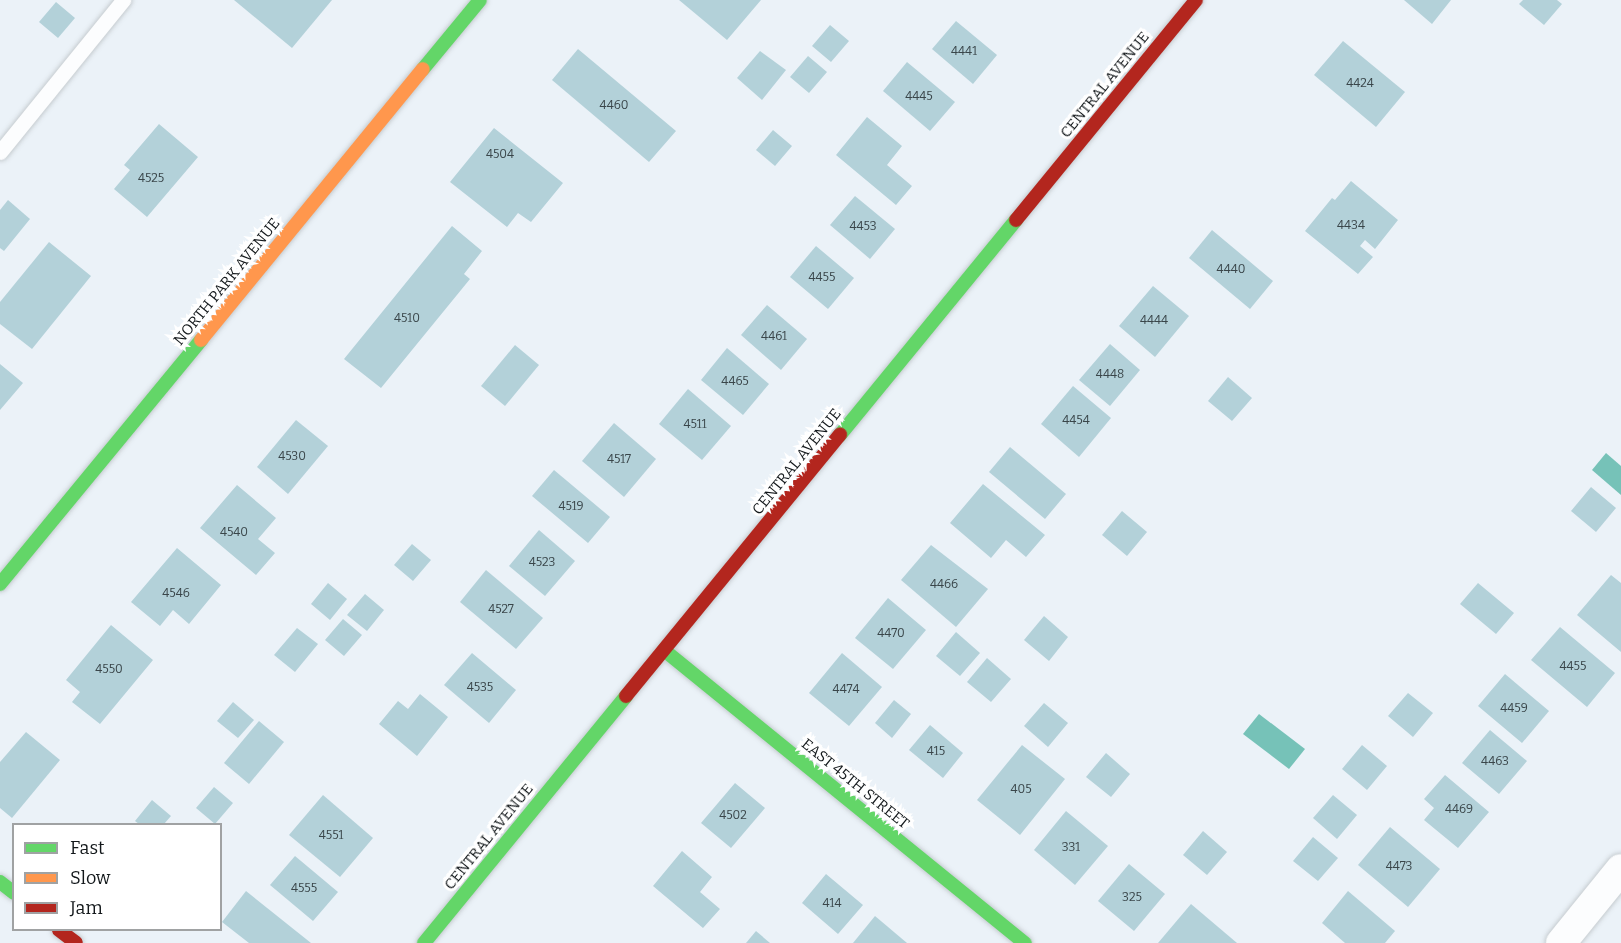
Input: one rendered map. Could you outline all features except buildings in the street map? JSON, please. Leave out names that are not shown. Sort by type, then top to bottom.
[{"type":"main road","name":"NORTH PARK AVENUE","points":[[0,584],[480,0]]},
{"type":"main road","name":"CENTRAL AVENUE","points":[[424,943],[1196,0]]},
{"type":"main road","name":"EAST 45TH STREET","points":[[664,651],[1025,943]]},
{"type":"main road","points":[[0,882],[12,891]]},
{"type":"main road","points":[[60,931],[76,943]]},
{"type":"street","points":[[1561,943],[1621,869]]},
{"type":"lane","points":[[0,152],[123,0]]},
{"type":"shaded area","points":[[1606,453],[1621,466],[1621,495],[1592,470]]},
{"type":"shaded area","points":[[1259,714],[1305,749],[1289,769],[1243,734]]},
{"type":"traffic: fast","points":[[423,69],[480,0]]},
{"type":"traffic: fast","points":[[840,435],[1016,220]]},
{"type":"traffic: fast","points":[[0,584],[201,340]]},
{"type":"traffic: fast","points":[[664,650],[1025,943]]},
{"type":"traffic: fast","points":[[424,943],[626,696]]},
{"type":"traffic: fast","points":[[0,882],[12,891]]},
{"type":"traffic: slow","points":[[201,340],[423,69]]},
{"type":"traffic: jam","points":[[1016,220],[1196,0]]},
{"type":"traffic: jam","points":[[626,696],[840,435]]},
{"type":"traffic: jam","points":[[60,931],[76,943]]}]
